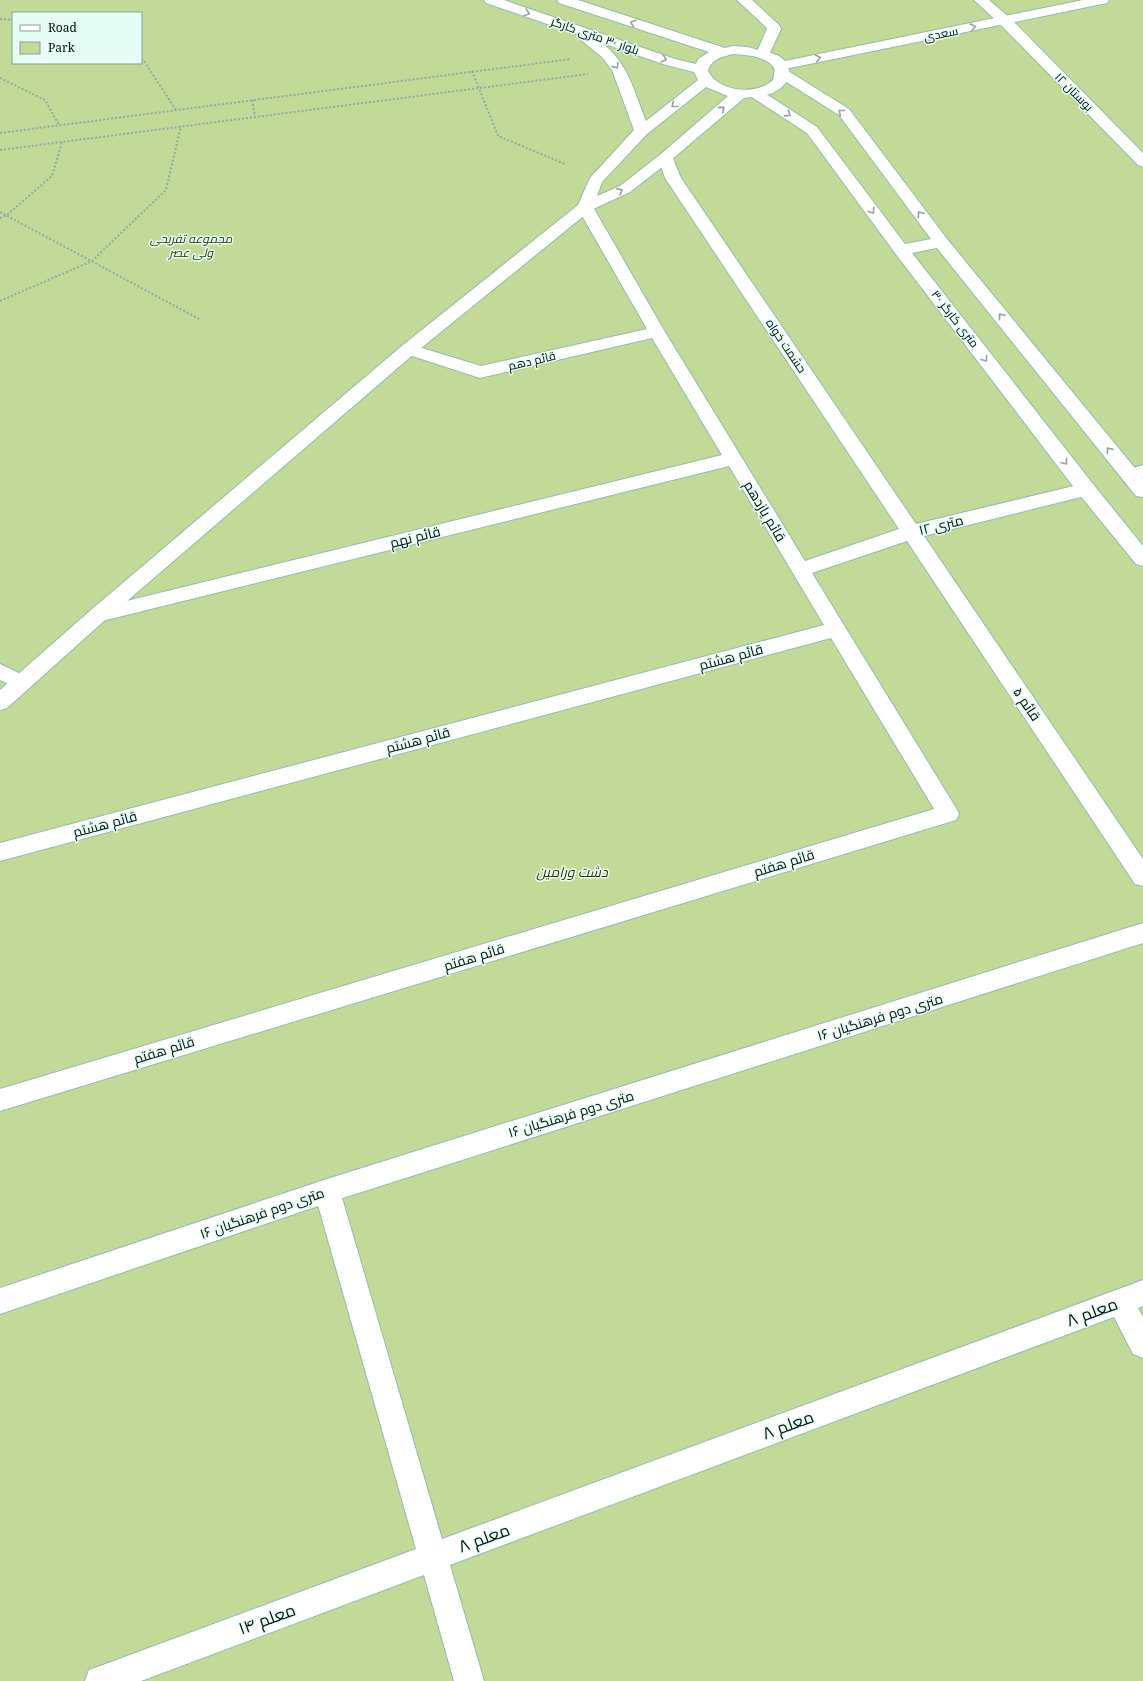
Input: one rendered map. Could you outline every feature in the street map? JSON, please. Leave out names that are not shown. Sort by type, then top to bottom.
[{"type":"street","name":"بلوار ۳۰ متری کارگر","points":[[491,0],[671,62],[703,75],[719,90],[747,94]]},
{"type":"street","name":"بلوار ۳۰ متری کارگر","points":[[564,0],[723,52]]},
{"type":"street","points":[[744,0],[772,25],[774,29],[763,54]]},
{"type":"street","name":"بوستان ۱۲","points":[[981,0],[1004,21],[1143,162]]},
{"type":"street","name":"سعدی","points":[[781,69],[1102,0]]},
{"type":"street","points":[[577,30],[607,54],[619,70],[642,131]]},
{"type":"street","points":[[585,207],[595,181],[642,131],[703,75],[707,59],[723,52],[743,50],[763,54],[770,58],[781,69],[844,112],[941,242],[1136,473],[1143,491]]},
{"type":"street","points":[[0,702],[98,615],[409,349],[585,207],[625,189],[747,94],[772,88],[782,78],[781,69]]},
{"type":"street","name":"۳۰ متری کارگر","points":[[747,94],[812,130],[901,250],[1086,489],[1143,559]]},
{"type":"street","name":"حشمت خواه","points":[[666,157],[673,178],[911,532]]},
{"type":"street","name":"قائم یازدهم","points":[[585,207],[657,332],[948,814]]},
{"type":"street","points":[[901,250],[941,242]]},
{"type":"street","name":"قائم دهم","points":[[409,349],[480,372],[657,332]]},
{"type":"street","name":"قائم نهم","points":[[98,615],[733,459]]},
{"type":"street","name":"۱۲ متری","points":[[800,570],[911,532],[1086,489]]},
{"type":"street","name":"قائم ۵","points":[[911,532],[1143,877]]},
{"type":"street","name":"قائم هشتم","points":[[0,852],[836,629]]},
{"type":"street","name":"قائم هفتم","points":[[0,1100],[948,814]]},
{"type":"street","name":"۱۶ متری دوم فرهنگیان","points":[[0,1301],[327,1191],[1143,933]]},
{"type":"street","points":[[327,1191],[469,1681]]},
{"type":"street","points":[[1132,1297],[1143,1344]]},
{"type":"street","name":"معلم ۸","points":[[433,1557],[1132,1297]]},
{"type":"street","name":"معلم ۱۴","points":[[100,1681],[433,1557]]},
{"type":"lane","points":[[0,671],[22,683]]},
{"type":"path","points":[[0,19],[12,20]]},
{"type":"path","points":[[0,133],[607,54]]},
{"type":"path","points":[[142,60],[176,110]]},
{"type":"path","points":[[0,150],[478,87],[619,70]]},
{"type":"path","points":[[472,71],[498,136],[565,164]]},
{"type":"path","points":[[0,78],[45,100],[59,125]]},
{"type":"path","points":[[252,100],[255,116]]},
{"type":"path","points":[[0,302],[92,261],[166,190],[181,126]]},
{"type":"path","points":[[0,218],[7,216],[52,176],[62,142]]},
{"type":"path","points":[[0,212],[201,320]]},
{"type":"green space","name":"دشت ورامین","points":[[0,0],[1143,0],[1143,1681],[0,1681]]},
{"type":"park label","name":"مجموعه تفریحی ولی عصر","points":[[191,246]]}]
